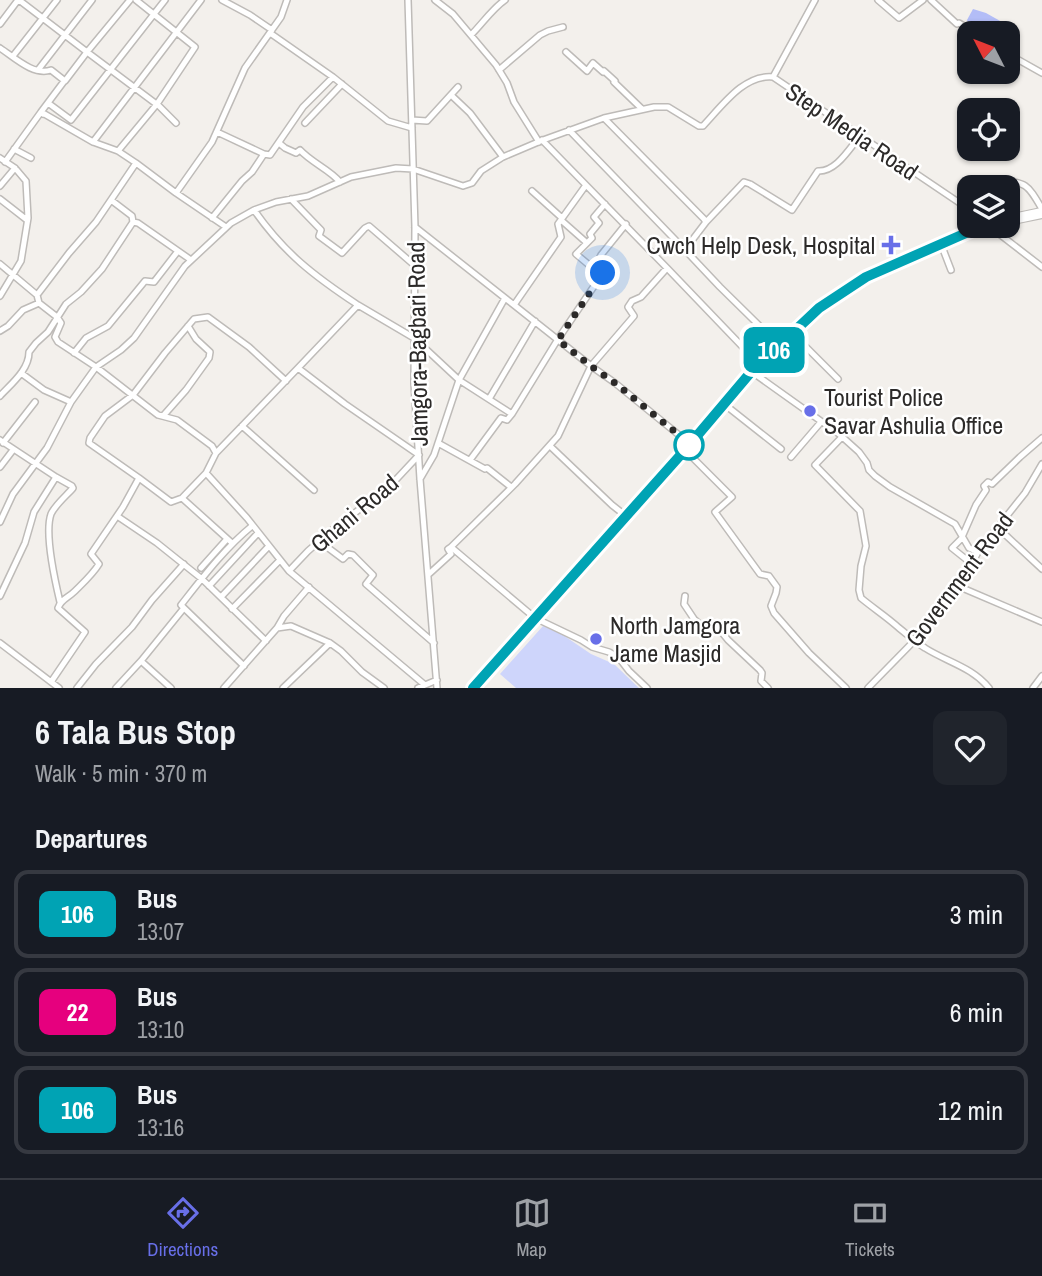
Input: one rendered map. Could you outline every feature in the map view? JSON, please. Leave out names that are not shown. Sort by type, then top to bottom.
[{"type":"highway","points":[[1020,217],[1042,211]]},
{"type":"highway","points":[[473,688],[755,368],[779,345],[819,308],[866,277],[957,237]]},
{"type":"street","points":[[0,24],[18,0],[135,87],[176,122]]},
{"type":"street","points":[[13,56],[57,0]]},
{"type":"street","points":[[38,70],[92,0]]},
{"type":"street","points":[[0,296],[21,261],[27,220],[26,181],[15,168],[3,160],[130,0]]},
{"type":"street","points":[[118,151],[157,104],[195,47],[136,0]]},
{"type":"street","points":[[48,103],[71,120],[165,0]]},
{"type":"street","points":[[93,142],[201,0]]},
{"type":"street","points":[[222,0],[250,15],[342,83],[388,121],[412,128]]},
{"type":"street","points":[[176,193],[206,152],[245,68],[281,17],[287,0]]},
{"type":"street","name":"Jamgora-Bagbari Road","points":[[408,0],[415,228],[414,383],[438,688]]},
{"type":"street","points":[[435,0],[453,14],[499,70],[514,102],[540,141],[626,224],[755,368],[859,452],[874,476],[955,524],[969,548],[978,552]]},
{"type":"street","points":[[471,35],[505,0]]},
{"type":"street","name":"Step Media Road","points":[[815,0],[773,77],[957,201]]},
{"type":"street","points":[[878,0],[899,19],[923,0]]},
{"type":"street","points":[[931,0],[957,24]]},
{"type":"street","points":[[499,70],[540,35],[563,27]]},
{"type":"street","points":[[0,47],[29,68],[43,72],[51,70],[65,80]]},
{"type":"street","points":[[566,52],[587,71],[593,64],[604,71],[642,109]]},
{"type":"street","points":[[1020,61],[1042,73]]},
{"type":"street","points":[[0,522],[13,494],[47,448],[71,402],[96,367],[134,338],[191,260],[226,227],[254,210],[276,202],[308,196],[351,177],[396,168],[413,169],[463,186],[472,183],[481,171],[503,157],[540,141],[604,118],[642,109],[668,107],[703,126],[743,86],[764,76],[773,77]]},
{"type":"street","points":[[217,132],[270,155],[303,107],[333,77]]},
{"type":"street","points":[[304,123],[342,83]]},
{"type":"street","points":[[412,120],[427,121],[458,86]]},
{"type":"street","points":[[451,95],[470,113],[503,157]]},
{"type":"street","points":[[41,112],[93,142],[118,151],[226,227]]},
{"type":"street","points":[[41,112],[65,126]]},
{"type":"street","points":[[604,118],[706,222]]},
{"type":"street","points":[[569,130],[779,345]]},
{"type":"street","points":[[686,251],[706,222],[744,182],[792,210],[818,171],[825,171],[839,162],[860,136]]},
{"type":"street","points":[[279,142],[296,153],[300,150],[340,182]]},
{"type":"street","points":[[14,149],[31,158]]},
{"type":"street","points":[[212,218],[264,154]]},
{"type":"street","points":[[37,295],[96,222],[136,163]]},
{"type":"street","points":[[0,186],[15,168]]},
{"type":"street","points":[[1020,183],[1031,190],[1042,211]]},
{"type":"street","points":[[514,305],[561,237],[558,224],[586,185]]},
{"type":"street","points":[[532,191],[587,243]]},
{"type":"street","points":[[0,199],[27,220]]},
{"type":"street","points":[[291,199],[321,230],[319,236],[342,253],[369,226],[414,264]]},
{"type":"street","points":[[0,396],[21,373],[29,360],[29,352],[48,332],[66,304],[102,269],[133,222],[132,216],[111,200]]},
{"type":"street","points":[[601,275],[576,254],[592,238],[590,234],[599,223],[594,217],[605,204]]},
{"type":"street","points":[[254,210],[270,234],[291,256],[326,283],[414,338],[459,380],[512,414]]},
{"type":"street","points":[[133,222],[191,260]]},
{"type":"street","points":[[470,460],[501,418],[507,421],[512,414],[603,273],[596,264],[601,255],[626,224]]},
{"type":"street","points":[[415,228],[615,383],[688,447],[732,497],[715,512],[760,574],[769,576],[777,587],[771,606],[774,613],[809,653],[846,688]]},
{"type":"street","points":[[1005,238],[1042,267]]},
{"type":"street","points":[[941,244],[951,270]]},
{"type":"street","points":[[74,353],[86,338],[108,326],[145,281],[154,282],[178,251]]},
{"type":"street","points":[[0,264],[37,295],[39,303],[57,317],[61,323],[55,337],[58,342],[96,367],[158,415],[177,420],[212,446],[216,453]]},
{"type":"street","points":[[429,574],[450,554],[447,549],[511,487],[558,436],[591,366],[634,316],[628,307],[632,301],[641,297],[667,268]]},
{"type":"street","points":[[420,479],[434,455],[459,380],[505,298]]},
{"type":"street","points":[[0,331],[23,310],[39,303]]},
{"type":"street","points":[[286,381],[250,347],[208,317],[194,318],[133,395],[105,416],[89,443],[171,502],[182,498],[206,472],[216,453],[286,381],[358,304]]},
{"type":"street","points":[[489,399],[535,321]]},
{"type":"street","points":[[163,416],[209,358],[210,352],[196,339],[188,326]]},
{"type":"street","points":[[792,333],[838,379]]},
{"type":"street","points":[[298,368],[419,455]]},
{"type":"street","points":[[21,373],[44,390],[71,402]]},
{"type":"street","points":[[35,402],[2,441],[73,488],[51,514],[51,567],[60,602],[58,608],[85,632],[51,682]]},
{"type":"street","points":[[724,404],[781,449]]},
{"type":"street","points":[[791,457],[821,422]]},
{"type":"street","points":[[242,426],[314,489]]},
{"type":"street","points":[[842,437],[816,465],[860,511],[866,546],[859,590],[861,598],[914,641],[970,670],[989,688]]},
{"type":"street","points":[[972,564],[952,548],[962,538],[976,505],[986,490],[984,486],[988,482],[992,484],[1042,438]]},
{"type":"street","points":[[438,443],[486,468],[511,487]]},
{"type":"street","points":[[550,446],[626,516]]},
{"type":"street","points":[[0,467],[13,450]]},
{"type":"street","name":"Ghani Road","points":[[289,570],[319,541],[390,486],[419,455]]},
{"type":"street","name":"Government Road","points":[[868,688],[914,641],[940,605],[960,587],[978,552],[1025,493],[1042,464]]},
{"type":"street","points":[[206,472],[289,570],[421,687],[437,680]]},
{"type":"street","points":[[0,596],[25,543],[34,512],[56,477]]},
{"type":"street","points":[[60,602],[73,594],[96,569],[99,564],[91,554],[139,478]]},
{"type":"street","points":[[182,498],[230,541]]},
{"type":"street","points":[[117,516],[157,543],[202,579],[266,641]]},
{"type":"street","points":[[201,568],[230,541],[252,526]]},
{"type":"street","points":[[997,527],[1042,569]]},
{"type":"street","points":[[209,586],[258,533]]},
{"type":"street","points":[[230,541],[181,605],[244,666]]},
{"type":"street","points":[[319,541],[343,559],[348,554],[353,555],[373,575],[366,584],[434,643]]},
{"type":"street","points":[[221,597],[269,546]]},
{"type":"street","points":[[451,547],[535,618],[619,658],[646,688]]},
{"type":"street","points":[[232,609],[280,560]]},
{"type":"street","points":[[77,688],[184,564]]},
{"type":"street","points":[[228,687],[309,587]]},
{"type":"street","points":[[960,587],[1042,622]]},
{"type":"street","points":[[685,596],[684,604],[694,619],[705,628],[719,629],[761,670],[761,681],[768,688]]},
{"type":"street","points":[[116,688],[184,608]]},
{"type":"street","points":[[277,628],[291,626],[330,643],[384,688]]},
{"type":"street","points":[[0,643],[59,688]]},
{"type":"street","points":[[284,688],[330,643]]},
{"type":"street","points":[[0,653],[6,648]]},
{"type":"street","points":[[141,661],[171,688]]},
{"type":"street","points":[[1033,688],[1042,676]]},
{"type":"shaded area","points":[[973,9],[1000,21],[968,21]]},
{"type":"shaded area","points":[[543,626],[614,664],[639,688],[516,688],[500,674]]},
{"type":"bus line","name":"106","points":[[473,688],[751,372],[779,345],[819,308],[866,277],[957,237]]},
{"type":"place","name":"Cwch Help Desk, Hospital","points":[[891,245]]},
{"type":"place","name":"Tourist Police Savar Ashulia Office","points":[[810,411]]},
{"type":"place","name":"North Jamgora Jame Masjid","points":[[596,639]]},
{"type":"route","points":[[603,273],[558,340],[660,419],[689,445]]}]
